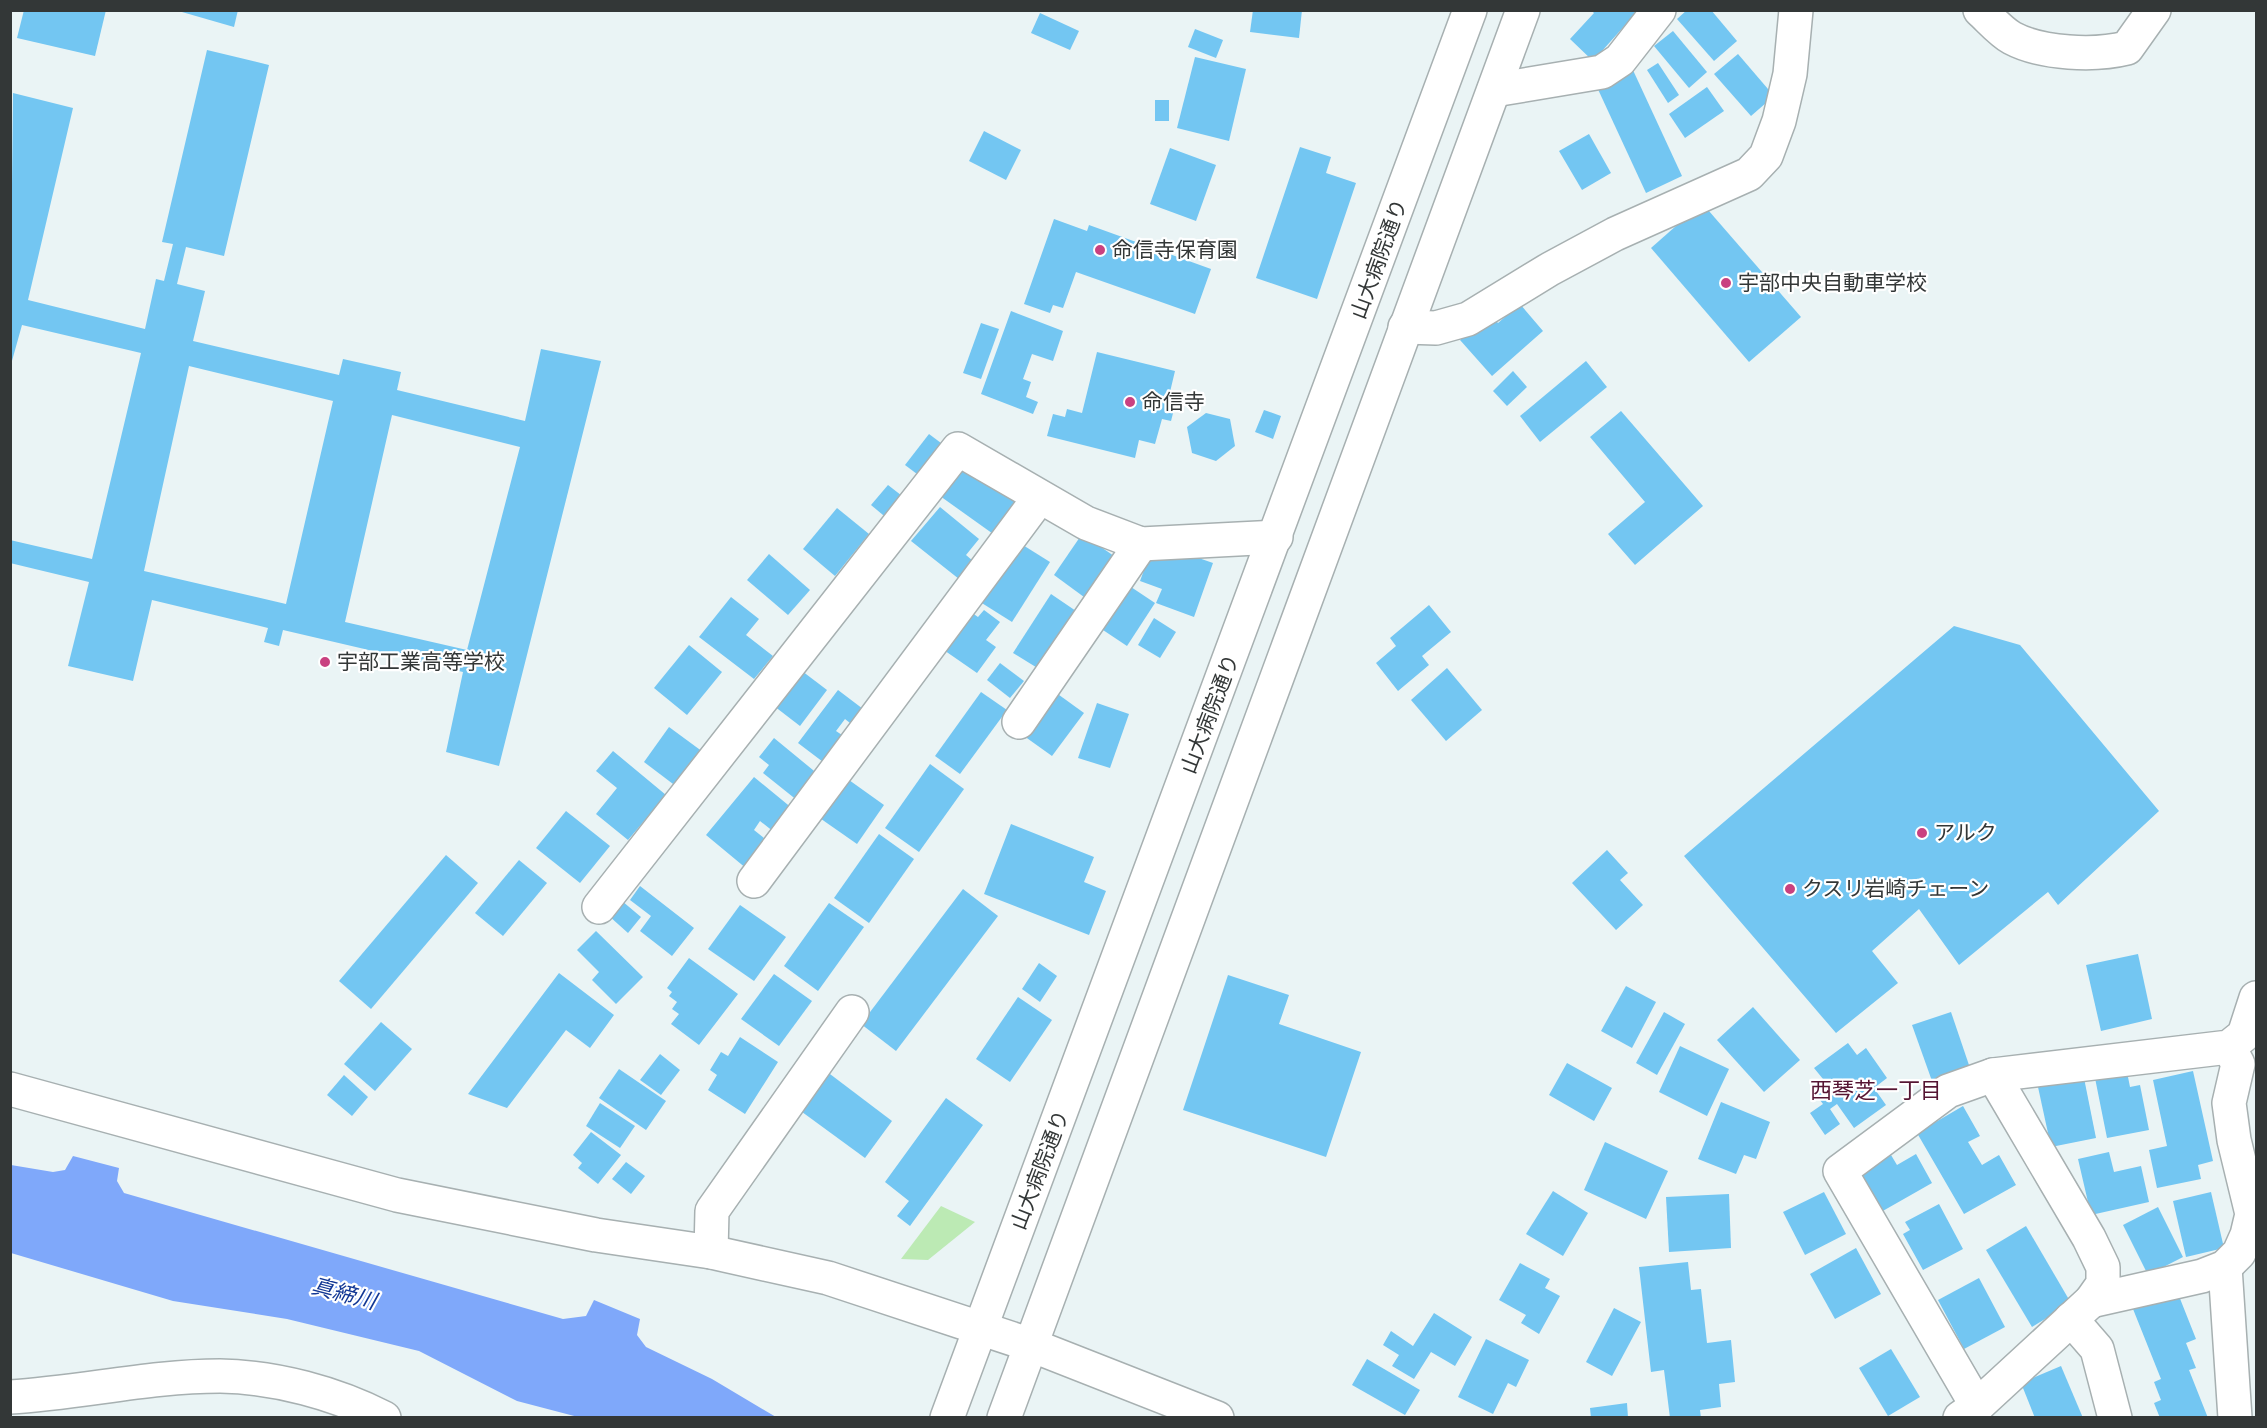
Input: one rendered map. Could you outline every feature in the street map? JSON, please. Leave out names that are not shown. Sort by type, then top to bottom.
[{"type":"street","name":"山大病院通り","points":[[947,1418],[1470,10]]},
{"type":"street","points":[[1004,1418],[1523,10]]},
{"type":"street","points":[[1494,90],[1602,72],[1620,60],[1659,10]]},
{"type":"street","points":[[1405,327],[1436,328],[1468,318],[1550,269],[1615,234],[1749,174],[1766,156],[1779,121],[1790,74],[1796,10]]},
{"type":"street","points":[[1980,10],[2011,38],[2032,45],[2105,54],[2127,48],[2154,10]]},
{"type":"street","points":[[599,907],[958,449],[1039,498],[1086,523],[1141,544],[1276,537]]},
{"type":"street","points":[[754,881],[1039,498]]},
{"type":"street","points":[[1019,722],[1141,544]]},
{"type":"street","points":[[1993,1075],[2089,1238],[2103,1267],[2103,1284],[2081,1310],[1969,1412],[1840,1171],[1948,1091],[1993,1075],[2229,1047],[2244,1035],[2256,998]]},
{"type":"street","points":[[711,1252],[712,1211],[852,1012]]},
{"type":"street","points":[[2081,1310],[2202,1276],[2225,1267],[2239,1252],[2247,1235],[2252,1214],[2234,1140],[2229,1103],[2245,1092],[2238,1064],[2229,1047]]},
{"type":"street","points":[[10,1089],[256,1159],[397,1195],[596,1235],[711,1252],[828,1278],[1031,1345],[1217,1418]]},
{"type":"street","points":[[2225,1267],[2235,1418]]},
{"type":"street","points":[[2081,1310],[2097,1349],[2115,1418]]},
{"type":"street","points":[[10,1396],[222,1376],[268,1381],[348,1400],[384,1418]]},
{"type":"green space","points":[[941,1206],[975,1222],[928,1260],[901,1259]]},
{"type":"water","name":"真締川","points":[[73,1156],[119,1168],[117,1181],[124,1193],[563,1319],[586,1316],[594,1300],[640,1319],[637,1335],[646,1347],[712,1379],[776,1417],[578,1417],[517,1401],[419,1351],[287,1319],[173,1301],[11,1253],[11,1165],[53,1172],[65,1170]]},
{"type":"building","points":[[24,10],[106,10],[95,56],[17,38]]},
{"type":"building","points":[[175,10],[238,10],[234,27]]},
{"type":"building","points":[[1253,10],[1302,10],[1299,38],[1250,32]]},
{"type":"building","points":[[1591,10],[1633,10],[1636,13],[1593,61],[1570,39],[1594,13]]},
{"type":"building","points":[[1687,10],[1711,10],[1737,41],[1714,61],[1677,19]]},
{"type":"building","points":[[1040,13],[1079,31],[1070,50],[1031,33]]},
{"type":"building","points":[[1195,29],[1223,40],[1216,58],[1188,47]]},
{"type":"building","points":[[1673,31],[1707,72],[1689,88],[1654,46]]},
{"type":"building","points":[[207,50],[269,65],[224,256],[186,247],[177,284],[205,291],[193,341],[339,375],[343,359],[401,372],[397,390],[525,421],[541,349],[601,361],[499,766],[446,752],[463,672],[283,630],[279,646],[264,642],[268,628],[152,600],[133,681],[68,666],[89,582],[10,563],[10,540],[92,559],[141,353],[22,325],[10,368],[13,93],[73,108],[28,300],[145,329],[156,279],[164,281],[173,244],[162,242]],"holes":[[[189,366],[333,401],[286,604],[144,571]],[[392,415],[520,447],[467,650],[345,622]]]},
{"type":"building","points":[[1738,54],[1774,96],[1751,116],[1714,74]]},
{"type":"building","points":[[1195,57],[1246,69],[1229,141],[1177,128]]},
{"type":"building","points":[[1658,63],[1679,95],[1668,103],[1647,70]]},
{"type":"building","points":[[1632,68],[1682,176],[1646,193],[1596,85]]},
{"type":"building","points":[[1707,87],[1724,111],[1685,138],[1669,114]]},
{"type":"building","points":[[1155,100],[1169,100],[1169,121],[1155,121]]},
{"type":"building","points":[[984,131],[1021,150],[1006,180],[969,161]]},
{"type":"building","points":[[1589,134],[1611,173],[1582,190],[1559,151]]},
{"type":"building","points":[[1300,147],[1331,157],[1326,173],[1356,183],[1317,299],[1256,278]]},
{"type":"building","points":[[1170,148],[1216,165],[1196,221],[1150,204]]},
{"type":"building","name":"宇部中央自動車学校","points":[[1702,203],[1801,317],[1749,362],[1651,248]]},
{"type":"building","name":"命信寺保育園","points":[[1054,219],[1087,231],[1089,225],[1211,269],[1195,314],[1076,272],[1063,308],[1053,305],[1050,313],[1024,304]]},
{"type":"building","points":[[1520,304],[1543,331],[1492,376],[1460,340],[1490,314],[1498,323]]},
{"type":"building","points":[[1011,311],[1063,331],[1053,361],[1032,354],[1023,379],[1031,382],[1026,397],[1038,402],[1033,414],[981,394]]},
{"type":"building","points":[[981,323],[999,329],[981,379],[963,373]]},
{"type":"building","name":"命信寺","points":[[1097,352],[1175,371],[1170,392],[1178,394],[1171,421],[1162,419],[1155,444],[1139,440],[1135,458],[1047,436],[1053,414],[1065,417],[1067,409],[1082,413]]},
{"type":"building","points":[[1586,361],[1607,387],[1540,442],[1520,416]]},
{"type":"building","points":[[1513,371],[1527,387],[1507,406],[1493,391]]},
{"type":"building","points":[[1264,410],[1281,416],[1273,439],[1255,432]]},
{"type":"building","points":[[1621,411],[1703,506],[1635,565],[1608,534],[1645,502],[1590,437]]},
{"type":"building","points":[[1206,413],[1230,419],[1235,446],[1216,461],[1192,453],[1187,427]]},
{"type":"building","points":[[929,434],[945,446],[921,477],[905,465]]},
{"type":"building","points":[[964,461],[1021,502],[996,536],[940,496]]},
{"type":"building","points":[[888,485],[906,499],[889,520],[871,505]]},
{"type":"building","points":[[940,507],[979,539],[966,555],[973,561],[959,579],[911,541]]},
{"type":"building","points":[[837,508],[869,534],[835,576],[803,549]]},
{"type":"building","points":[[1082,534],[1114,556],[1084,597],[1054,575]]},
{"type":"building","points":[[1015,540],[1050,562],[1012,622],[977,600]]},
{"type":"building","points":[[1167,547],[1213,563],[1194,617],[1156,603],[1162,589],[1140,581],[1151,551]]},
{"type":"building","points":[[769,554],[810,590],[788,615],[747,580]]},
{"type":"building","points":[[1128,585],[1155,603],[1127,646],[1100,628]]},
{"type":"building","points":[[1051,594],[1076,611],[1039,669],[1013,653]]},
{"type":"building","points":[[731,597],[759,619],[746,635],[773,656],[754,679],[699,637]]},
{"type":"building","points":[[1429,605],[1451,632],[1422,656],[1429,665],[1398,691],[1376,663],[1396,646],[1390,638]]},
{"type":"building","points":[[965,608],[978,617],[984,610],[1000,622],[986,640],[996,647],[977,673],[938,646]]},
{"type":"building","points":[[1154,618],[1176,632],[1160,658],[1138,645]]},
{"type":"building","name":"アルク","points":[[1954,626],[2020,645],[2159,811],[2058,905],[2048,892],[1959,965],[1919,909],[1872,951],[1898,983],[1836,1033],[1684,856]]},
{"type":"building","points":[[689,645],[722,672],[687,715],[654,688]]},
{"type":"building","points":[[1000,663],[1024,681],[1010,698],[987,680]]},
{"type":"building","points":[[1447,668],[1482,710],[1446,741],[1411,700]]},
{"type":"building","points":[[802,671],[827,690],[800,726],[774,706]]},
{"type":"building","points":[[838,690],[867,712],[855,727],[845,719],[836,731],[851,741],[831,768],[798,743]]},
{"type":"building","points":[[981,692],[1007,710],[960,774],[935,756]]},
{"type":"building","points":[[1055,692],[1084,713],[1052,756],[1024,736]]},
{"type":"building","points":[[1097,703],[1129,714],[1110,768],[1078,758]]},
{"type":"building","points":[[669,727],[703,752],[677,787],[644,762]]},
{"type":"building","points":[[774,738],[819,775],[798,801],[763,773],[769,765],[759,757]]},
{"type":"building","points":[[613,751],[666,795],[628,840],[596,814],[617,788],[596,771]]},
{"type":"building","points":[[930,764],[964,789],[919,852],[885,828]]},
{"type":"building","points":[[842,775],[884,805],[857,844],[814,814]]},
{"type":"building","points":[[754,777],[793,809],[774,832],[760,821],[754,830],[769,842],[747,869],[706,835]]},
{"type":"building","points":[[566,811],[610,846],[580,883],[536,848]]},
{"type":"building","points":[[1011,824],[1094,857],[1084,882],[1106,891],[1089,935],[984,894]]},
{"type":"building","points":[[879,834],[914,859],[869,923],[834,898]]},
{"type":"building","points":[[1607,850],[1628,873],[1620,880],[1643,905],[1616,930],[1572,883]]},
{"type":"building","points":[[446,855],[478,883],[371,1009],[339,981]]},
{"type":"building","points":[[519,860],[547,883],[503,936],[475,913]]},
{"type":"building","points":[[640,886],[694,928],[672,956],[640,931],[651,916],[630,900]]},
{"type":"building","points":[[963,889],[998,916],[896,1051],[861,1024]]},
{"type":"building","points":[[622,901],[641,917],[628,933],[609,916]]},
{"type":"building","points":[[829,903],[864,927],[818,991],[784,966]]},
{"type":"building","points":[[740,905],[786,937],[754,981],[708,949]]},
{"type":"building","points":[[596,931],[643,977],[616,1004],[592,980],[599,972],[577,950]]},
{"type":"building","points":[[2138,954],[2152,1019],[2101,1031],[2086,965]]},
{"type":"building","points":[[689,958],[738,994],[699,1045],[671,1024],[679,1014],[672,1009],[677,1002],[669,996],[672,992],[667,988]]},
{"type":"building","points":[[1039,963],[1057,976],[1040,1002],[1022,989]]},
{"type":"building","points":[[559,973],[614,1015],[590,1048],[566,1030],[507,1108],[468,1094]]},
{"type":"building","points":[[774,974],[812,1001],[779,1046],[741,1019]]},
{"type":"building","points":[[1228,975],[1289,995],[1279,1024],[1361,1052],[1326,1157],[1183,1110]]},
{"type":"building","points":[[1626,986],[1656,1002],[1632,1048],[1601,1031]]},
{"type":"building","points":[[1018,997],[1052,1020],[1010,1082],[976,1059]]},
{"type":"building","points":[[1753,1007],[1800,1060],[1764,1092],[1717,1040]]},
{"type":"building","points":[[1664,1012],[1685,1024],[1657,1075],[1636,1063]]},
{"type":"building","points":[[1951,1012],[1970,1068],[1932,1081],[1912,1025]]},
{"type":"building","points":[[381,1022],[412,1049],[375,1091],[344,1064]]},
{"type":"building","points":[[740,1037],[778,1062],[745,1114],[708,1090],[717,1075],[710,1070],[721,1052],[728,1056]]},
{"type":"building","points":[[1848,1043],[1857,1055],[1866,1048],[1887,1078],[1874,1088],[1886,1105],[1854,1128],[1837,1104],[1830,1109],[1840,1124],[1825,1135],[1810,1113],[1823,1104],[1811,1088],[1823,1079],[1814,1068]]},
{"type":"building","points":[[1680,1046],[1729,1069],[1707,1116],[1659,1092]]},
{"type":"building","points":[[660,1054],[680,1070],[661,1095],[640,1080]]},
{"type":"building","points":[[1567,1063],[1612,1088],[1594,1121],[1549,1095]]},
{"type":"building","points":[[2126,1067],[2130,1087],[2140,1085],[2149,1130],[2107,1138],[2094,1073]]},
{"type":"building","points":[[619,1069],[666,1101],[646,1130],[599,1098]]},
{"type":"building","points":[[826,1071],[892,1121],[865,1158],[798,1109]]},
{"type":"building","points":[[2193,1071],[2213,1161],[2198,1165],[2201,1179],[2157,1188],[2149,1150],[2167,1146],[2153,1080]]},
{"type":"building","points":[[344,1075],[368,1097],[352,1116],[327,1095]]},
{"type":"building","points":[[2084,1078],[2096,1138],[2051,1147],[2038,1087]]},
{"type":"building","points":[[946,1098],[983,1125],[910,1226],[897,1216],[909,1201],[885,1182]]},
{"type":"building","points":[[1721,1102],[1770,1122],[1756,1159],[1744,1155],[1736,1174],[1698,1159]]},
{"type":"building","points":[[600,1103],[635,1126],[620,1148],[586,1126]]},
{"type":"building","points":[[1963,1106],[1980,1136],[1968,1142],[1982,1165],[1999,1155],[2016,1185],[1964,1214],[1917,1133]]},
{"type":"building","points":[[591,1132],[621,1155],[598,1184],[578,1168],[582,1163],[573,1155]]},
{"type":"building","points":[[1605,1142],[1668,1171],[1646,1219],[1584,1190]]},
{"type":"building","points":[[2109,1152],[2114,1172],[2141,1166],[2149,1202],[2091,1215],[2078,1159]]},
{"type":"building","points":[[1916,1154],[1932,1183],[1881,1212],[1859,1174],[1891,1155],[1897,1165]]},
{"type":"building","points":[[626,1162],[645,1176],[631,1194],[612,1179]]},
{"type":"building","points":[[1553,1191],[1588,1213],[1563,1256],[1526,1234]]},
{"type":"building","points":[[1824,1192],[1846,1234],[1805,1255],[1783,1212]]},
{"type":"building","points":[[2211,1192],[2224,1248],[2186,1257],[2173,1201]]},
{"type":"building","points":[[1729,1194],[1731,1248],[1669,1252],[1666,1197]]},
{"type":"building","points":[[1939,1204],[1963,1249],[1923,1270],[1903,1234],[1910,1230],[1905,1222]]},
{"type":"building","points":[[2158,1207],[2183,1257],[2148,1275],[2123,1225]]},
{"type":"building","points":[[2026,1226],[2071,1303],[2032,1327],[1986,1250]]},
{"type":"building","points":[[1856,1248],[1881,1294],[1835,1319],[1810,1274]]},
{"type":"building","points":[[1688,1262],[1691,1290],[1701,1289],[1707,1343],[1731,1340],[1735,1382],[1719,1384],[1721,1407],[1700,1410],[1701,1418],[1670,1418],[1664,1370],[1651,1372],[1639,1267]]},
{"type":"building","points":[[1520,1263],[1550,1279],[1545,1288],[1560,1296],[1539,1334],[1521,1323],[1526,1315],[1499,1300]]},
{"type":"building","points":[[1979,1278],[2005,1327],[1964,1349],[1938,1300]]},
{"type":"building","points":[[2177,1291],[2196,1339],[2186,1343],[2196,1368],[2189,1370],[2208,1418],[2160,1418],[2154,1403],[2161,1400],[2154,1382],[2161,1379],[2133,1309]]},
{"type":"building","points":[[1614,1308],[1641,1322],[1612,1376],[1586,1362]]},
{"type":"building","points":[[1434,1313],[1472,1337],[1455,1366],[1431,1352],[1414,1379],[1392,1366],[1399,1355],[1383,1345],[1391,1331],[1413,1346]]},
{"type":"building","points":[[1486,1339],[1529,1360],[1516,1387],[1508,1383],[1493,1414],[1458,1397]]},
{"type":"building","points":[[1891,1349],[1920,1397],[1888,1416],[1859,1368]]},
{"type":"building","points":[[1367,1359],[1420,1390],[1405,1415],[1352,1385]]},
{"type":"building","points":[[2061,1366],[2083,1418],[2035,1418],[2021,1383]]},
{"type":"building","points":[[1627,1403],[1628,1418],[1591,1418],[1590,1408]]},
{"type":"place","name":"命信寺保育園","points":[[1100,250]]},
{"type":"place","name":"宇部中央自動車学校","points":[[1726,283]]},
{"type":"place","name":"命信寺","points":[[1130,402]]},
{"type":"place","name":"宇部工業高等学校","points":[[325,662]]},
{"type":"place","name":"アルク","points":[[1922,833]]},
{"type":"place","name":"クスリ岩崎チェーン","points":[[1790,889]]},
{"type":"district","name":"西琴芝一丁目","points":[[1876,1090]]}]
